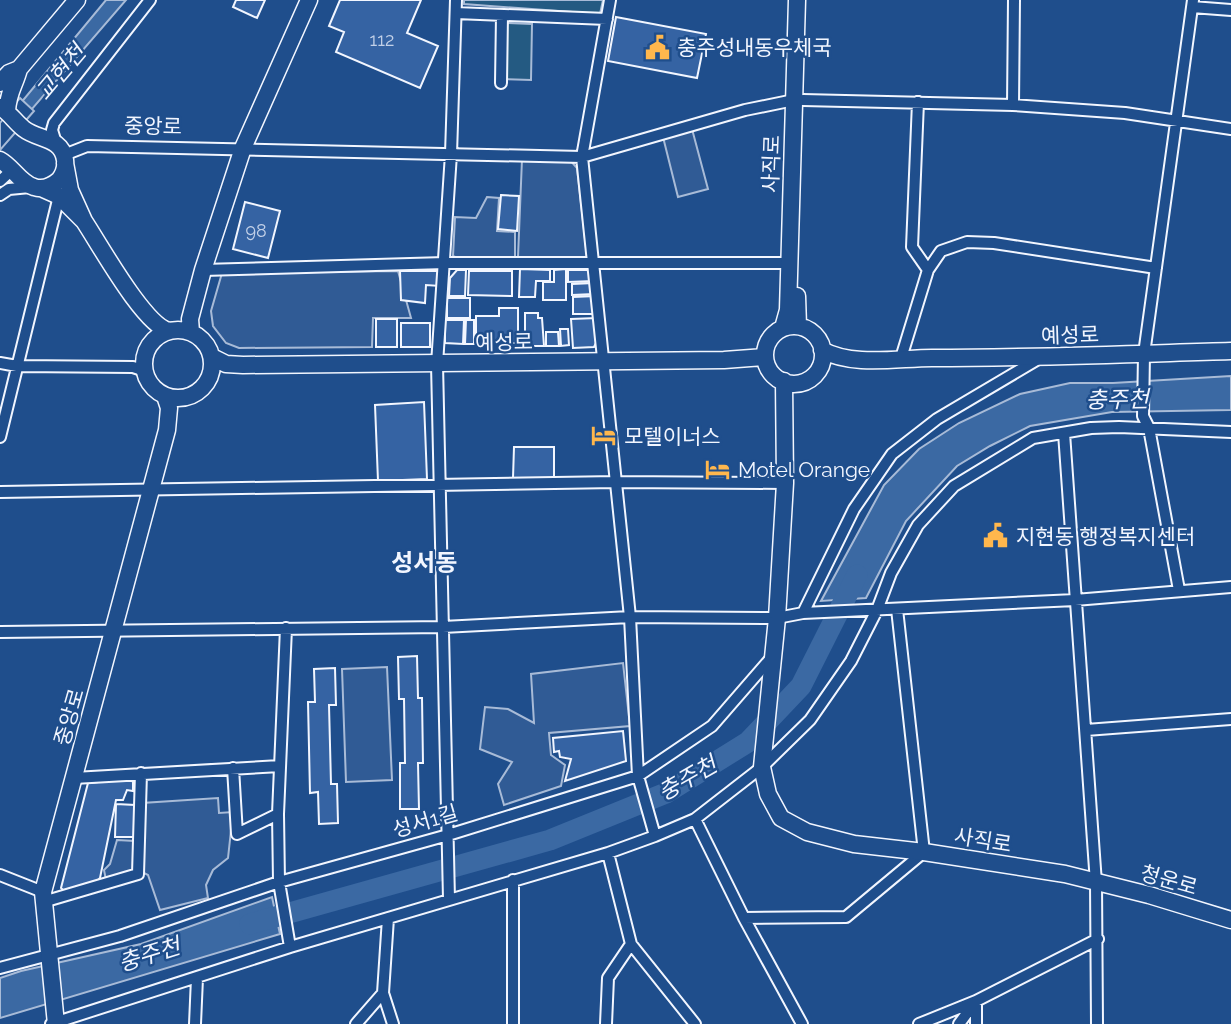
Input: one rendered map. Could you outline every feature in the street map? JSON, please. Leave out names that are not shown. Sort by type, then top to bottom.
[{"type":"street","points":[[62,153],[25,130],[4,109],[19,69],[77,0]]},
{"type":"street","points":[[141,366],[151,344],[150,327],[143,311],[84,221],[70,190],[62,153],[52,130],[54,123],[150,0]]},
{"type":"street","points":[[151,344],[183,328],[243,148],[309,0]]},
{"type":"street","points":[[449,899],[437,365],[451,154],[456,0]]},
{"type":"street","points":[[610,0],[582,157],[630,617],[638,776],[655,836]]},
{"type":"street","name":"사직로","points":[[790,327],[797,262],[797,0]]},
{"type":"street","name":"사직로","points":[[790,327],[789,263],[798,100],[807,0]]},
{"type":"street","points":[[1013,105],[1014,0]]},
{"type":"street","points":[[1179,590],[1149,428],[1143,416],[1144,354],[1192,3],[1231,10]]},
{"type":"street","points":[[456,13],[607,19]]},
{"type":"street","points":[[501,83],[502,15]]},
{"type":"street","points":[[0,83],[9,73],[19,69]]},
{"type":"street","name":"중앙로","points":[[62,153],[87,146],[582,157],[746,110],[798,100],[1013,105],[1125,113],[1231,129]]},
{"type":"street","points":[[918,102],[912,247],[928,270]]},
{"type":"street","points":[[0,195],[9,189],[37,187],[57,181],[62,176],[62,153]]},
{"type":"street","points":[[0,181],[7,165],[25,183],[59,196],[84,221]]},
{"type":"street","points":[[0,437],[59,196]]},
{"type":"street","points":[[901,358],[928,270],[941,251],[967,242],[994,243],[1156,268]]},
{"type":"street","points":[[203,270],[445,262],[789,263]]},
{"type":"street","points":[[141,366],[152,386],[165,396],[187,397],[201,390],[210,376],[212,357],[204,342],[183,328],[156,325],[143,311]]},
{"type":"street","points":[[818,370],[822,349],[811,332],[790,327],[769,340],[765,357],[771,372],[784,382],[799,383],[818,370],[869,359]]},
{"type":"street","points":[[822,349],[835,356],[869,359]]},
{"type":"street","name":"예성로","points":[[869,359],[1040,358],[1231,351]]},
{"type":"street","name":"예성로","points":[[212,357],[226,364],[243,365],[437,365],[765,357]]},
{"type":"street","points":[[803,613],[854,509],[892,454],[937,419],[1040,358]]},
{"type":"street","points":[[0,363],[17,366],[141,366]]},
{"type":"street","name":"예성로","points":[[210,376],[221,369],[243,365]]},
{"type":"street","points":[[762,767],[778,618],[785,483],[784,382]]},
{"type":"street","name":"중앙로","points":[[55,1021],[43,897],[168,424],[169,408],[165,396]]},
{"type":"street","name":"중앙로","points":[[168,424],[187,397]]},
{"type":"street","points":[[55,1021],[290,947],[608,853],[695,819],[762,767],[810,720],[851,661],[877,610],[891,573],[918,524],[954,486],[1033,438],[1091,428],[1231,432]]},
{"type":"street","points":[[1064,433],[1096,883],[1097,1024]]},
{"type":"street","points":[[0,492],[615,482],[785,483]]},
{"type":"street","points":[[0,632],[443,627],[630,617],[778,618],[803,613],[1075,600],[1231,587]]},
{"type":"street","points":[[744,918],[846,917],[924,852],[897,609]]},
{"type":"street","points":[[286,628],[278,814],[279,882],[290,947]]},
{"type":"street","name":"성서1길","points":[[0,968],[49,958],[279,882],[448,835],[638,776],[712,726],[772,657]]},
{"type":"street","points":[[1086,730],[1231,719]]},
{"type":"street","points":[[74,778],[280,766]]},
{"type":"street","name":"사직로","points":[[762,767],[768,794],[781,818],[807,832],[854,844],[1065,874],[1096,883]]},
{"type":"street","points":[[233,768],[237,834],[278,814]]},
{"type":"street","points":[[0,875],[43,897],[138,874],[141,773]]},
{"type":"street","points":[[695,819],[744,918],[802,1024]]},
{"type":"street","points":[[608,853],[631,944],[695,1024]]},
{"type":"street","points":[[513,880],[513,1024]]},
{"type":"street","name":"청운로","points":[[1096,883],[1149,895],[1231,920]]},
{"type":"street","points":[[388,918],[383,993],[393,1024]]},
{"type":"street","points":[[919,1024],[976,1001],[1098,939]]},
{"type":"street","points":[[606,1024],[608,978],[631,944]]},
{"type":"street","points":[[195,1024],[197,978]]},
{"type":"street","points":[[356,1024],[383,993]]},
{"type":"street","points":[[959,1024],[976,1001]]},
{"type":"street","points":[[976,1001],[976,1024]]},
{"type":"shaded area","points":[[464,0],[603,0],[600,14],[464,4]]},
{"type":"shaded area","points":[[505,23],[532,24],[531,80],[503,79]]},
{"type":"shaded area","points":[[692,129],[708,189],[678,197],[663,137]]},
{"type":"shaded area","points":[[522,159],[570,160],[577,168],[587,257],[518,257]]},
{"type":"shaded area","points":[[487,197],[499,198],[497,231],[515,232],[515,260],[461,260],[453,256],[455,217],[476,218]]},
{"type":"shaded area","points":[[398,271],[411,318],[373,318],[372,347],[239,348],[226,343],[213,326],[211,311],[222,273]]},
{"type":"shaded area","points":[[623,663],[630,726],[549,733],[551,755],[565,765],[561,786],[504,805],[498,784],[512,762],[480,749],[485,707],[508,709],[534,723],[531,674]]},
{"type":"shaded area","points":[[387,667],[392,780],[346,782],[342,669]]},
{"type":"shaded area","points":[[218,798],[219,813],[233,812],[228,858],[213,870],[206,885],[208,898],[160,910],[148,875],[142,872],[142,803]]},
{"type":"shaded area","points":[[117,840],[135,841],[136,872],[106,880],[104,870],[110,864]]},
{"type":"water","name":"교현천","points":[[106,0],[126,0],[0,146],[0,128]]},
{"type":"water","points":[[1231,376],[1231,410],[1112,412],[1030,426],[990,446],[957,466],[906,521],[866,598],[821,601],[884,485],[919,449],[959,423],[1020,394],[1070,383]]},
{"type":"water","points":[[272,897],[280,934],[0,1018],[0,978],[141,944]]},
{"type":"pier","points":[[20,98],[34,111],[0,150],[0,123]]},
{"type":"building","points":[[236,0],[265,0],[257,18],[233,7]]},
{"type":"building","points":[[340,0],[421,0],[407,33],[438,46],[420,88],[336,52],[344,32],[329,26]]},
{"type":"building","name":"충주성내동우체국","points":[[616,17],[706,34],[697,78],[608,61]]},
{"type":"building","points":[[501,195],[519,196],[517,231],[498,229]]},
{"type":"building","points":[[245,202],[280,211],[268,258],[233,249]]},
{"type":"building","points":[[520,269],[550,270],[550,281],[536,281],[535,297],[519,297]]},
{"type":"building","points":[[566,269],[566,300],[543,300],[543,282],[554,282],[554,270]]},
{"type":"building","points":[[457,270],[466,270],[465,296],[449,296],[450,278]]},
{"type":"building","points":[[568,270],[589,270],[593,281],[568,282]]},
{"type":"building","points":[[400,271],[441,271],[440,286],[426,285],[425,303],[401,300]]},
{"type":"building","points":[[469,271],[512,271],[512,296],[468,295]]},
{"type":"building","points":[[594,283],[594,294],[572,295],[572,284]]},
{"type":"building","points":[[596,296],[596,314],[573,314],[573,297]]},
{"type":"building","points":[[447,298],[470,298],[470,318],[447,318]]},
{"type":"building","points":[[499,308],[518,308],[518,343],[476,343],[476,316],[499,316]]},
{"type":"building","points":[[525,313],[538,313],[538,318],[542,318],[544,346],[525,346]]},
{"type":"building","points":[[597,318],[598,339],[594,347],[573,348],[571,319]]},
{"type":"building","points":[[376,319],[397,319],[397,347],[376,347]]},
{"type":"building","points":[[445,320],[464,320],[463,344],[445,343]]},
{"type":"building","points":[[466,320],[474,320],[474,344],[465,344]]},
{"type":"building","points":[[401,323],[430,323],[430,347],[401,347]]},
{"type":"building","points":[[560,329],[568,329],[569,345],[561,346]]},
{"type":"building","points":[[546,332],[558,332],[559,346],[546,346]]},
{"type":"building","points":[[424,402],[427,479],[378,481],[375,405]]},
{"type":"building","points":[[514,447],[554,447],[554,479],[513,478]]},
{"type":"building","points":[[417,656],[418,698],[422,698],[423,763],[418,763],[419,809],[400,809],[400,763],[405,763],[404,699],[399,699],[398,657]]},
{"type":"building","points":[[335,668],[336,705],[329,705],[331,784],[337,784],[338,823],[319,824],[318,792],[310,793],[308,702],[315,702],[314,669]]},
{"type":"building","points":[[623,731],[626,761],[565,781],[571,759],[560,757],[559,751],[554,752],[553,738]]},
{"type":"building","points":[[130,779],[133,782],[133,791],[127,790],[123,800],[116,800],[100,878],[94,885],[64,891],[61,888],[88,783]]},
{"type":"building","points":[[116,804],[135,805],[134,837],[115,837]]},
{"type":"waterway","name":"충주천","points":[[250,924],[550,840],[666,793],[748,742],[801,686],[857,575]]},
{"type":"place","name":"충주성내동우체국","points":[[657,47]]},
{"type":"place","name":"모텔이너스","points":[[604,436]]},
{"type":"place","name":"Motel Orange","points":[[718,469]]},
{"type":"place","name":"지현동 행정복지센터","points":[[996,536]]},
{"type":"district","name":"성서동","points":[[424,562]]}]
